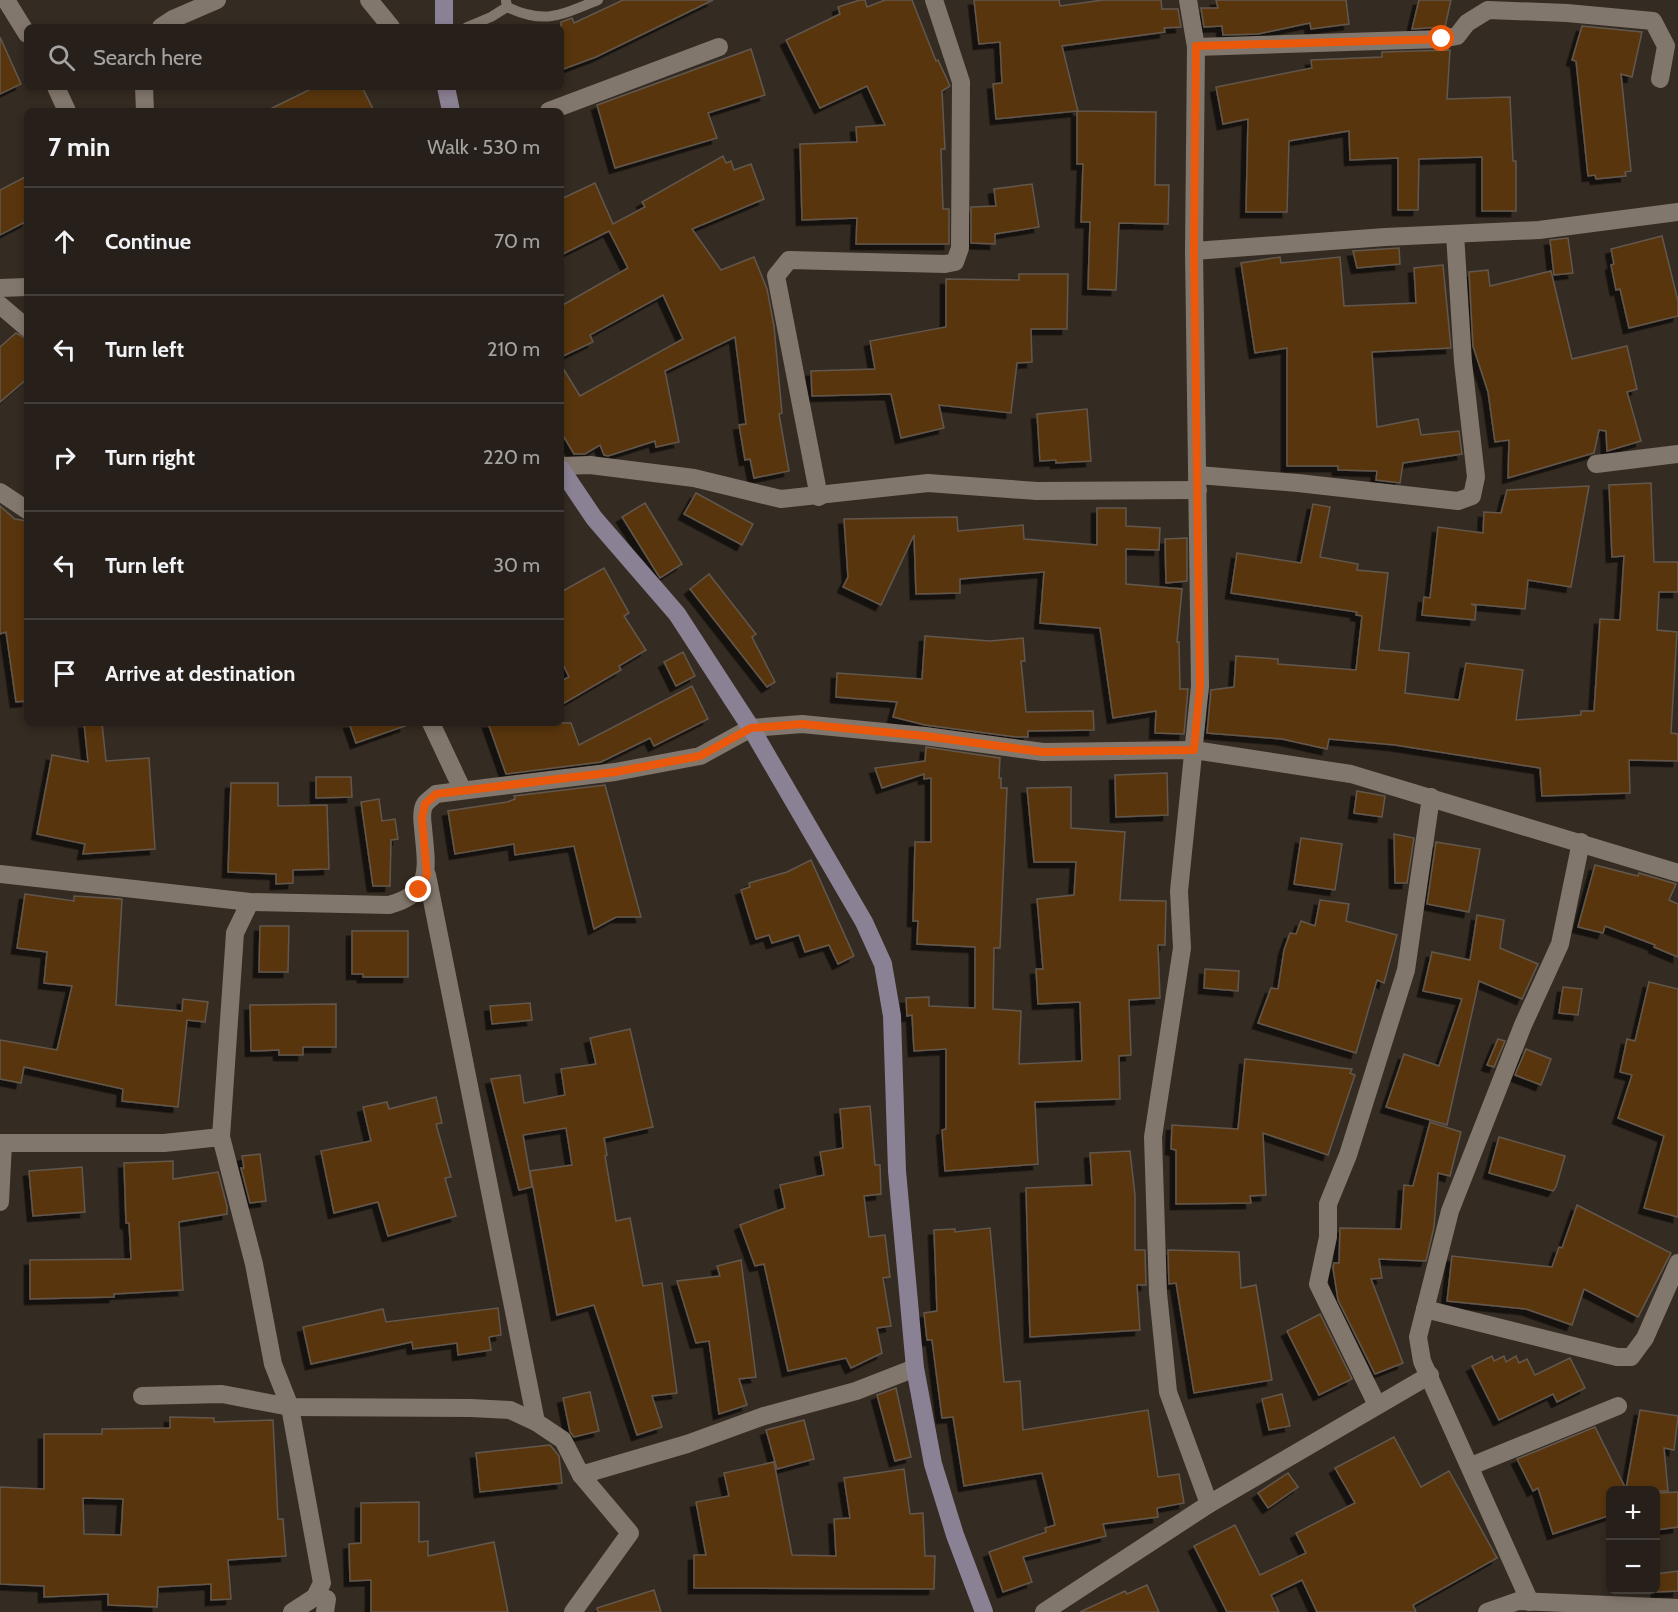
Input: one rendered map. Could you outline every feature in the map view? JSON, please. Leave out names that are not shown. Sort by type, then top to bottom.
[{"type":"street","points":[[6,0],[24,29]]},
{"type":"street","points":[[166,24],[217,0]]},
{"type":"street","points":[[369,0],[389,24]]},
{"type":"street","points":[[444,0],[444,24]]},
{"type":"street","points":[[819,497],[776,276],[789,260],[945,264],[955,262],[960,248],[961,82],[934,0]]},
{"type":"street","points":[[1188,0],[1196,46],[1194,251],[1200,686],[1179,891],[1182,948],[1153,1137],[1158,1293],[1168,1392],[1209,1504]]},
{"type":"street","points":[[1196,46],[1442,39],[1457,36],[1467,23],[1488,10],[1567,13],[1653,21],[1665,46],[1660,79]]},
{"type":"street","points":[[557,108],[719,47]]},
{"type":"street","points":[[57,90],[66,108]]},
{"type":"street","points":[[144,90],[145,108]]},
{"type":"street","points":[[447,90],[450,108]]},
{"type":"street","points":[[1194,251],[1539,230],[1678,212]]},
{"type":"street","points":[[564,467],[590,465],[694,478],[781,500],[928,483],[1037,491],[1198,482],[1298,483],[1458,501],[1472,496],[1476,477],[1463,362],[1455,234]]},
{"type":"street","points":[[0,288],[24,287]]},
{"type":"street","points":[[0,305],[24,325]]},
{"type":"street","points":[[1596,465],[1678,454]]},
{"type":"street","points":[[564,472],[594,518],[677,614],[751,728],[864,922],[884,964],[892,1016],[897,1171],[915,1368],[933,1464],[955,1535],[984,1612]]},
{"type":"street","points":[[0,492],[24,508]]},
{"type":"street","points":[[536,1422],[427,875],[422,818],[425,804],[436,794],[615,772],[700,756],[751,728],[802,724],[925,736],[1043,752],[1194,750],[1351,774],[1678,873]]},
{"type":"street","points":[[432,726],[462,789]]},
{"type":"street","points":[[1377,1405],[1317,1284],[1328,1237],[1328,1204],[1348,1155],[1406,970],[1431,797]]},
{"type":"street","points":[[1530,1602],[1422,1361],[1418,1337],[1450,1211],[1523,1025],[1560,944],[1581,842]]},
{"type":"street","points":[[0,874],[250,902],[389,905],[405,901],[419,890],[427,875]]},
{"type":"street","points":[[250,902],[235,933],[221,1137],[254,1264],[273,1364],[290,1407],[322,1583],[320,1605],[292,1612]]},
{"type":"street","points":[[0,1202],[1,1143],[164,1143],[221,1137]]},
{"type":"street","points":[[1425,1309],[1617,1358],[1630,1357],[1645,1338],[1678,1263]]},
{"type":"street","points":[[581,1474],[687,1444],[764,1416],[856,1391],[915,1368]]},
{"type":"street","points":[[1044,1612],[1209,1504],[1430,1375]]},
{"type":"street","points":[[142,1396],[222,1394],[290,1407],[510,1410],[536,1422],[563,1440],[581,1474],[630,1533],[573,1612]]},
{"type":"street","points":[[1471,1467],[1618,1406]]},
{"type":"street","points":[[1486,1612],[1518,1601],[1678,1608]]},
{"type":"lane","points":[[474,24],[491,17],[506,3],[537,18],[563,13],[598,0]]},
{"type":"building","points":[[623,0],[713,0],[596,57],[564,69],[564,24],[561,22],[572,18],[574,23]]},
{"type":"building","points":[[865,0],[867,7],[885,0],[912,0],[936,61],[938,60],[950,86],[942,91],[945,149],[941,149],[943,209],[949,209],[949,244],[856,244],[857,218],[802,220],[800,144],[857,142],[856,127],[885,125],[867,86],[820,108],[786,40],[840,14],[838,7]]},
{"type":"building","points":[[974,0],[1059,0],[1060,6],[1103,0],[1161,0],[1162,9],[1178,9],[1181,27],[1164,28],[1165,32],[1062,46],[1078,111],[1156,112],[1155,185],[1169,185],[1168,224],[1119,223],[1116,290],[1088,289],[1090,222],[1081,222],[1083,164],[1077,164],[1077,111],[996,119],[993,84],[1002,83],[1000,42],[979,44]]},
{"type":"building","points":[[1216,0],[1346,0],[1349,24],[1311,29],[1310,23],[1258,34],[1223,35],[1222,26],[1204,27],[1201,8],[1218,8]]},
{"type":"building","points":[[1419,0],[1451,0],[1445,27],[1412,29]]},
{"type":"building","points":[[1582,26],[1642,32],[1632,77],[1621,74],[1631,171],[1625,172],[1626,176],[1596,179],[1595,175],[1588,176],[1576,61],[1572,60]]},
{"type":"building","points":[[0,37],[21,84],[0,94]]},
{"type":"building","points":[[751,49],[765,95],[708,113],[717,138],[615,168],[597,105]]},
{"type":"building","points":[[1450,50],[1447,99],[1510,97],[1513,161],[1516,161],[1516,211],[1482,211],[1482,157],[1419,159],[1418,210],[1398,210],[1398,158],[1350,160],[1349,131],[1289,141],[1287,212],[1246,212],[1248,119],[1223,124],[1216,87],[1312,68],[1311,60],[1382,57],[1382,52]]},
{"type":"building","points":[[309,90],[364,90],[372,108],[272,108]]},
{"type":"building","points":[[723,156],[726,163],[731,161],[734,170],[751,164],[764,199],[692,229],[721,270],[754,257],[767,289],[774,326],[782,413],[779,414],[789,471],[754,478],[750,459],[745,460],[739,425],[746,424],[735,337],[665,371],[679,442],[656,447],[655,441],[608,456],[604,455],[600,445],[585,454],[574,454],[564,437],[564,370],[580,396],[683,339],[663,295],[590,335],[593,342],[564,356],[564,304],[628,268],[609,231],[564,254],[564,198],[595,183],[613,224],[645,207],[642,202]]},
{"type":"building","points":[[24,178],[24,223],[0,235],[0,190]]},
{"type":"building","points":[[1032,184],[1039,227],[995,234],[995,244],[971,243],[971,207],[996,206],[994,189]]},
{"type":"building","points":[[1662,236],[1678,301],[1678,316],[1629,328],[1620,289],[1616,290],[1611,265],[1614,264],[1611,249]]},
{"type":"building","points":[[1568,238],[1573,273],[1554,275],[1550,240]]},
{"type":"building","points":[[1399,248],[1400,264],[1357,268],[1353,251]]},
{"type":"building","points":[[1280,257],[1281,263],[1340,257],[1344,306],[1416,303],[1414,268],[1443,265],[1451,348],[1372,352],[1377,427],[1418,419],[1421,435],[1459,431],[1462,454],[1403,463],[1400,483],[1376,480],[1377,471],[1338,470],[1338,466],[1287,466],[1287,348],[1255,353],[1241,263]]},
{"type":"building","points":[[1488,270],[1490,286],[1551,271],[1572,359],[1627,346],[1637,389],[1627,392],[1641,441],[1607,451],[1606,431],[1599,430],[1594,453],[1508,478],[1509,440],[1495,442],[1488,392],[1473,346],[1469,272]]},
{"type":"building","points":[[1019,274],[1068,274],[1067,329],[1031,329],[1032,362],[1017,363],[1011,413],[939,405],[944,428],[901,438],[891,394],[812,396],[811,371],[875,369],[870,341],[946,327],[946,279],[1019,280]]},
{"type":"building","points":[[16,333],[24,337],[24,382],[0,402],[0,347]]},
{"type":"building","points":[[1087,409],[1091,461],[1056,463],[1056,460],[1040,461],[1037,414]]},
{"type":"building","points":[[1651,483],[1654,562],[1678,562],[1678,592],[1659,592],[1657,630],[1677,632],[1671,733],[1678,734],[1678,761],[1629,760],[1630,793],[1542,796],[1540,768],[1395,745],[1329,739],[1327,749],[1282,739],[1207,733],[1211,690],[1234,687],[1236,656],[1278,659],[1278,664],[1356,670],[1362,616],[1356,615],[1357,612],[1231,593],[1237,553],[1301,563],[1313,504],[1330,507],[1320,557],[1358,564],[1357,570],[1388,573],[1379,650],[1409,653],[1405,693],[1459,700],[1466,663],[1523,670],[1516,720],[1581,715],[1581,711],[1594,711],[1600,619],[1620,620],[1624,556],[1612,557],[1609,485]]},
{"type":"building","points":[[1589,486],[1571,587],[1528,580],[1525,609],[1471,604],[1476,606],[1475,620],[1422,615],[1424,597],[1430,598],[1438,527],[1483,533],[1484,512],[1501,513],[1507,490]]},
{"type":"building","points":[[696,493],[753,524],[742,545],[684,514]]},
{"type":"building","points":[[645,503],[682,564],[660,578],[622,517]]},
{"type":"building","points":[[0,506],[15,519],[24,520],[24,701],[16,702],[6,632],[0,634]]},
{"type":"building","points":[[1097,508],[1126,508],[1126,526],[1160,528],[1159,550],[1126,549],[1126,584],[1182,589],[1177,642],[1179,642],[1180,689],[1188,689],[1184,734],[1155,733],[1156,711],[1113,718],[1100,628],[1040,623],[1044,572],[960,579],[960,593],[916,594],[914,535],[881,605],[843,587],[848,577],[844,519],[957,517],[958,531],[1023,525],[1024,539],[1097,545]]},
{"type":"building","points":[[1187,538],[1187,581],[1166,583],[1165,539]]},
{"type":"building","points":[[604,568],[629,613],[624,616],[646,650],[619,666],[621,670],[564,703],[564,680],[569,677],[564,666],[564,590]]},
{"type":"building","points":[[709,574],[756,634],[752,637],[775,682],[767,687],[690,589]]},
{"type":"building","points":[[925,636],[990,641],[1023,638],[1025,661],[1021,661],[1026,712],[1093,711],[1094,730],[1028,731],[1028,737],[1016,737],[925,725],[893,717],[897,702],[836,697],[837,673],[922,679]]},
{"type":"building","points":[[683,652],[695,676],[676,686],[664,662]]},
{"type":"building","points":[[692,686],[708,719],[654,746],[650,738],[601,762],[506,774],[489,726],[564,726],[564,723],[571,723],[579,745]]},
{"type":"building","points":[[84,726],[102,726],[106,761],[149,758],[155,849],[83,854],[85,844],[37,834],[52,755],[88,762]]},
{"type":"building","points":[[350,726],[405,726],[356,743]]},
{"type":"building","points":[[926,747],[1000,758],[1001,788],[1007,788],[1000,948],[994,948],[993,1009],[1021,1011],[1019,1064],[1082,1061],[1080,1002],[1038,1004],[1036,969],[1043,969],[1037,899],[1074,895],[1076,862],[1034,862],[1027,788],[1071,787],[1071,828],[1125,832],[1120,900],[1166,901],[1165,945],[1158,945],[1160,998],[1129,1000],[1131,1055],[1119,1056],[1120,1099],[1035,1102],[1038,1164],[945,1171],[942,1130],[946,1129],[946,1049],[914,1051],[912,1015],[907,1016],[906,998],[929,997],[929,1006],[975,1008],[975,947],[917,944],[918,921],[913,921],[915,842],[931,842],[931,778],[924,779],[924,774],[882,788],[875,768],[925,761]]},
{"type":"building","points":[[1167,773],[1168,815],[1116,817],[1115,775]]},
{"type":"building","points":[[316,777],[351,777],[352,797],[316,798]]},
{"type":"building","points":[[231,783],[278,783],[278,806],[327,805],[329,869],[293,870],[293,883],[276,884],[276,874],[228,872]]},
{"type":"building","points":[[605,785],[641,917],[616,917],[594,929],[574,846],[515,855],[514,844],[455,854],[448,811],[507,802],[515,799],[514,796]]},
{"type":"building","points":[[1357,791],[1385,796],[1382,817],[1354,813]]},
{"type":"building","points":[[379,799],[382,821],[395,819],[398,839],[391,840],[390,886],[373,886],[361,802]]},
{"type":"building","points":[[1394,834],[1414,838],[1407,883],[1395,883]]},
{"type":"building","points":[[1301,838],[1342,844],[1335,890],[1294,884]]},
{"type":"building","points":[[1436,842],[1480,849],[1469,912],[1427,904]]},
{"type":"building","points":[[811,860],[854,956],[838,964],[829,945],[805,952],[799,935],[772,943],[769,935],[756,939],[741,890],[750,887],[749,883],[787,872]]},
{"type":"building","points":[[1595,865],[1638,876],[1639,873],[1676,884],[1669,900],[1678,904],[1678,957],[1654,947],[1655,945],[1605,926],[1603,933],[1578,927]]},
{"type":"building","points":[[25,894],[74,901],[74,896],[122,899],[116,1005],[182,1011],[183,999],[208,1002],[205,1022],[187,1020],[178,1107],[122,1101],[123,1089],[24,1067],[21,1083],[0,1079],[0,1040],[57,1050],[72,986],[44,983],[47,952],[17,948]]},
{"type":"building","points":[[1320,900],[1349,904],[1346,921],[1397,935],[1384,983],[1377,980],[1356,1053],[1258,1023],[1271,988],[1278,989],[1284,950],[1290,933],[1296,934],[1301,921],[1315,926]]},
{"type":"building","points":[[1477,915],[1504,920],[1500,948],[1538,964],[1522,999],[1479,981],[1447,1125],[1386,1107],[1404,1054],[1439,1066],[1462,999],[1423,991],[1432,952],[1470,960]]},
{"type":"building","points":[[260,926],[289,926],[288,972],[259,972]]},
{"type":"building","points":[[352,931],[408,931],[408,977],[363,977],[363,974],[352,974]]},
{"type":"building","points":[[1205,969],[1239,971],[1238,991],[1204,988]]},
{"type":"building","points":[[1649,982],[1678,989],[1678,1217],[1644,1208],[1664,1136],[1618,1118],[1632,1075],[1620,1072],[1627,1039],[1635,1041]]},
{"type":"building","points":[[1563,987],[1582,989],[1578,1015],[1559,1013]]},
{"type":"building","points":[[530,1003],[532,1020],[492,1024],[490,1006]]},
{"type":"building","points":[[336,1004],[336,1047],[303,1047],[303,1055],[279,1055],[279,1050],[251,1051],[250,1005]]},
{"type":"building","points":[[630,1029],[653,1127],[604,1138],[607,1155],[605,1156],[616,1221],[630,1218],[643,1286],[662,1283],[677,1393],[652,1396],[662,1427],[637,1435],[594,1305],[557,1315],[530,1171],[572,1165],[566,1128],[523,1135],[532,1187],[519,1190],[491,1079],[520,1075],[524,1103],[565,1095],[561,1069],[596,1064],[590,1038]]},
{"type":"building","points":[[1498,1039],[1505,1041],[1494,1067],[1487,1065]]},
{"type":"building","points":[[1526,1049],[1551,1059],[1541,1085],[1515,1075]]},
{"type":"building","points":[[1245,1059],[1352,1069],[1350,1073],[1355,1075],[1328,1155],[1263,1133],[1266,1195],[1250,1196],[1251,1203],[1176,1204],[1176,1150],[1171,1149],[1172,1125],[1238,1129]]},
{"type":"building","points":[[436,1097],[442,1123],[436,1124],[451,1177],[445,1178],[456,1216],[388,1236],[378,1202],[334,1213],[321,1151],[371,1141],[363,1107],[387,1102],[389,1109]]},
{"type":"building","points":[[870,1106],[875,1165],[880,1165],[881,1194],[864,1196],[869,1237],[885,1235],[890,1277],[883,1278],[891,1326],[877,1328],[882,1353],[851,1368],[846,1358],[788,1371],[764,1264],[755,1266],[740,1225],[785,1208],[780,1185],[824,1175],[820,1152],[843,1148],[840,1109]]},
{"type":"building","points":[[1430,1122],[1461,1132],[1450,1176],[1438,1173],[1434,1227],[1426,1261],[1379,1259],[1382,1278],[1371,1279],[1403,1363],[1375,1374],[1338,1300],[1333,1268],[1334,1263],[1339,1263],[1340,1228],[1401,1229],[1404,1185],[1413,1186]]},
{"type":"building","points":[[1499,1137],[1565,1156],[1553,1191],[1489,1173]]},
{"type":"building","points":[[1130,1151],[1135,1195],[1135,1250],[1145,1250],[1146,1285],[1137,1285],[1140,1330],[1030,1337],[1026,1188],[1092,1185],[1090,1153]]},
{"type":"building","points":[[260,1154],[266,1201],[250,1203],[241,1168],[244,1168],[242,1156]]},
{"type":"building","points":[[173,1161],[173,1179],[218,1172],[227,1206],[227,1214],[179,1222],[183,1290],[114,1294],[114,1297],[30,1299],[30,1260],[131,1259],[129,1223],[126,1223],[124,1163]]},
{"type":"building","points":[[82,1167],[85,1212],[33,1216],[29,1171]]},
{"type":"building","points":[[1577,1205],[1671,1253],[1638,1317],[1584,1289],[1572,1325],[1526,1309],[1447,1301],[1452,1256],[1552,1267],[1559,1247],[1562,1248]]},
{"type":"building","points":[[990,1228],[1004,1382],[1020,1381],[1023,1430],[1148,1410],[1158,1477],[1179,1474],[1184,1503],[1157,1508],[1158,1517],[1103,1524],[1106,1536],[1023,1557],[1032,1582],[1003,1592],[989,1552],[1046,1532],[1045,1528],[1055,1525],[1042,1473],[964,1486],[953,1417],[942,1418],[932,1340],[927,1340],[924,1313],[937,1311],[934,1230],[955,1229],[955,1232]]},
{"type":"building","points":[[1168,1250],[1239,1252],[1241,1288],[1256,1285],[1272,1380],[1194,1393],[1176,1283],[1169,1284]]},
{"type":"building","points":[[741,1260],[756,1377],[739,1379],[747,1405],[719,1414],[709,1341],[696,1343],[677,1281],[720,1276],[717,1266]]},
{"type":"building","points":[[498,1308],[501,1335],[489,1337],[491,1350],[458,1355],[457,1343],[413,1349],[412,1342],[311,1364],[303,1327],[383,1309],[386,1322]]},
{"type":"building","points":[[1320,1314],[1352,1379],[1319,1395],[1287,1331]]},
{"type":"building","points":[[1492,1356],[1494,1361],[1504,1356],[1506,1362],[1516,1356],[1519,1363],[1527,1359],[1535,1375],[1570,1358],[1585,1388],[1557,1402],[1553,1394],[1499,1420],[1472,1366]]},
{"type":"building","points":[[896,1388],[911,1457],[895,1461],[877,1395]]},
{"type":"building","points":[[590,1392],[599,1431],[574,1437],[570,1432],[563,1398]]},
{"type":"building","points":[[1282,1394],[1290,1426],[1269,1430],[1262,1399]]},
{"type":"building","points":[[1640,1410],[1678,1416],[1674,1450],[1664,1448],[1668,1491],[1660,1491],[1660,1486],[1627,1486]]},
{"type":"building","points":[[170,1417],[214,1418],[214,1422],[273,1420],[278,1519],[283,1519],[286,1556],[228,1560],[231,1599],[211,1600],[211,1584],[158,1587],[157,1607],[108,1605],[108,1594],[44,1597],[44,1586],[0,1584],[0,1487],[44,1489],[44,1434],[102,1434],[102,1429],[170,1428]],"holes":[[[83,1498],[123,1499],[121,1535],[84,1534]]]},
{"type":"building","points":[[804,1420],[814,1459],[777,1469],[766,1430]]},
{"type":"building","points":[[1595,1427],[1624,1486],[1606,1486],[1606,1517],[1553,1534],[1538,1488],[1533,1491],[1517,1459]]},
{"type":"building","points":[[1394,1437],[1421,1487],[1449,1471],[1497,1558],[1413,1605],[1416,1612],[1317,1612],[1302,1580],[1271,1595],[1279,1612],[1227,1612],[1194,1546],[1235,1525],[1260,1575],[1306,1553],[1296,1533],[1355,1503],[1335,1468]]},
{"type":"building","points":[[550,1445],[559,1456],[562,1483],[480,1492],[476,1453]]},
{"type":"building","points":[[774,1462],[792,1555],[836,1556],[834,1519],[850,1518],[844,1478],[904,1469],[910,1514],[923,1513],[925,1556],[935,1556],[934,1589],[694,1588],[694,1555],[706,1555],[696,1502],[729,1496],[724,1473]]},
{"type":"building","points":[[1288,1473],[1298,1487],[1268,1508],[1258,1493]]},
{"type":"building","points":[[1678,1492],[1678,1527],[1660,1529],[1660,1493]]},
{"type":"building","points":[[419,1502],[419,1542],[428,1541],[428,1556],[494,1542],[508,1612],[371,1612],[371,1580],[350,1581],[349,1544],[361,1543],[361,1503]]},
{"type":"building","points":[[1678,1571],[1678,1591],[1660,1592],[1660,1573]]},
{"type":"building","points":[[1147,1585],[1159,1612],[1080,1612],[1125,1591],[1127,1594]]},
{"type":"building","points":[[654,1590],[661,1612],[598,1612],[597,1608]]},
{"type":"route","points":[[419,890],[427,875],[422,818],[425,804],[436,794],[615,772],[700,756],[751,728],[802,724],[925,736],[1043,752],[1194,750],[1200,686],[1194,251],[1196,46],[1344,44],[1409,38],[1442,39]]}]
